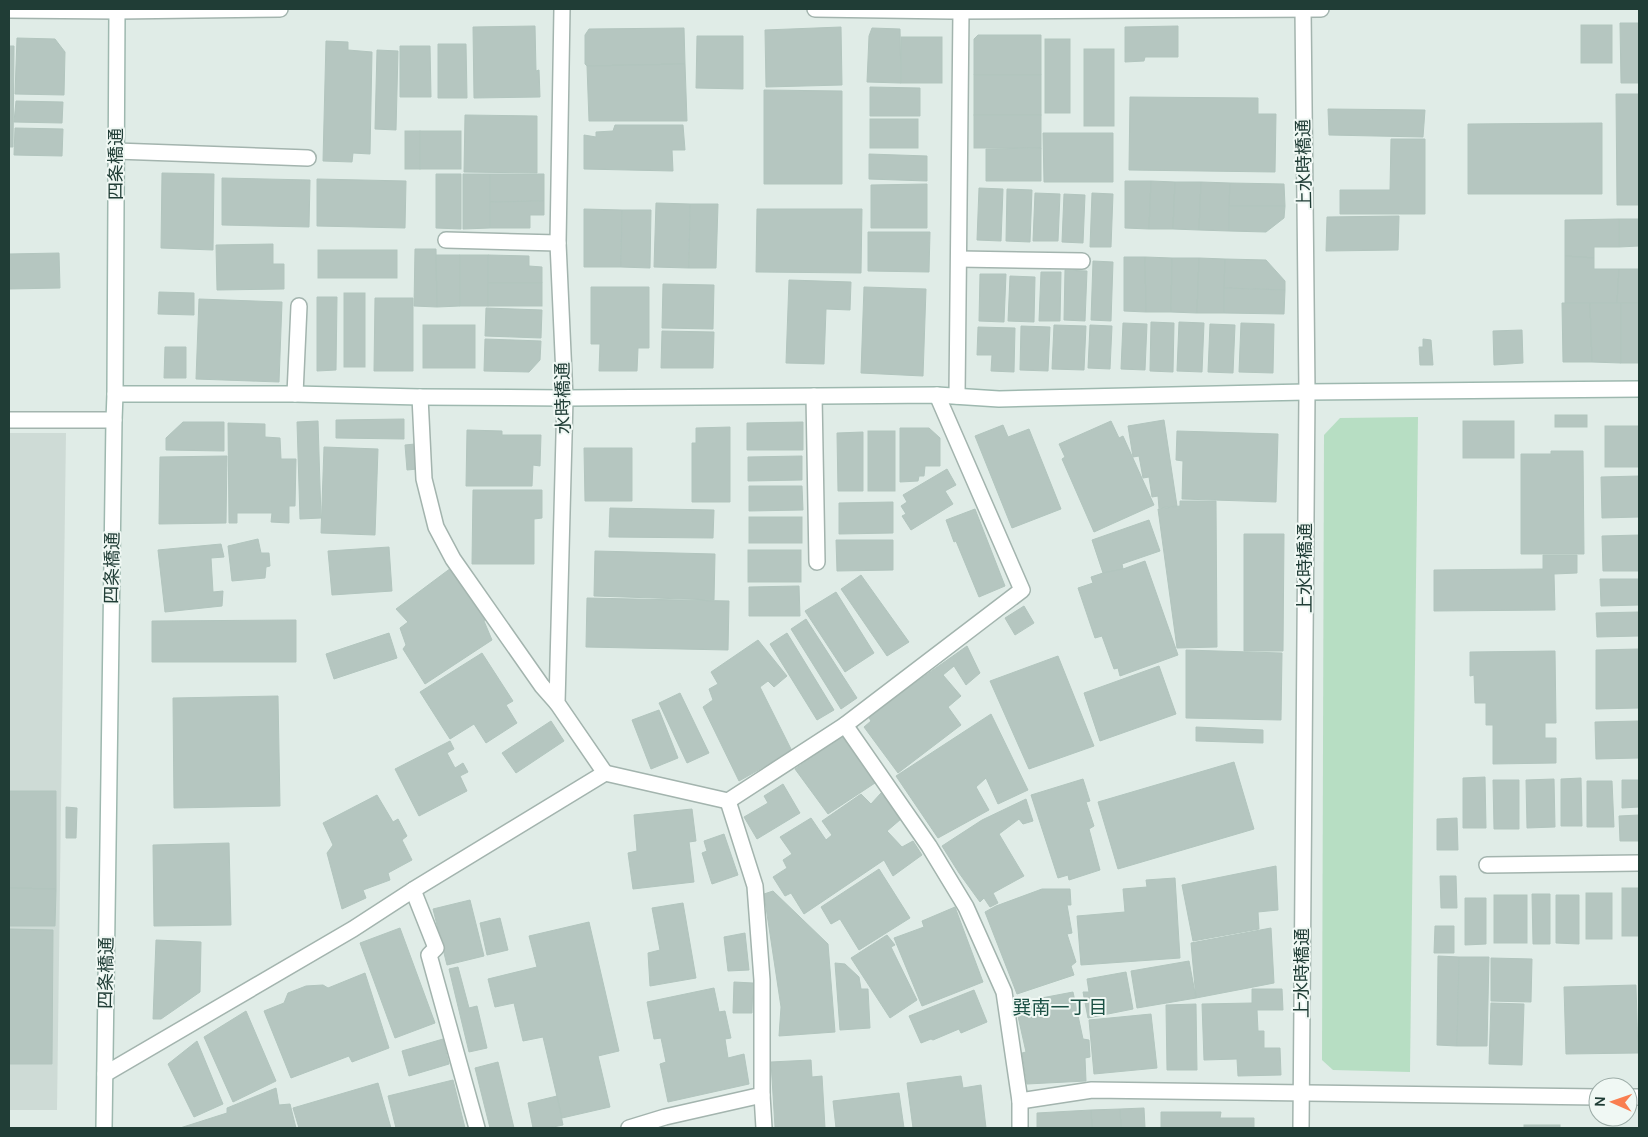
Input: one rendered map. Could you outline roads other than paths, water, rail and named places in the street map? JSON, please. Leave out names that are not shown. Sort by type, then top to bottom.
[{"type":"street","points":[[9,10],[280,9]]},
{"type":"street","name":"水時橋通","points":[[558,703],[565,398],[558,243],[562,9]]},
{"type":"street","points":[[815,9],[1321,9]]},
{"type":"street","name":"上水時橋通","points":[[1301,1128],[1307,392],[1303,9]]},
{"type":"street","name":"四条橋通","points":[[104,1128],[114,420],[116,394],[117,10]]},
{"type":"street","points":[[955,10],[959,258],[957,396]]},
{"type":"street","points":[[116,151],[308,158]]},
{"type":"street","points":[[446,240],[558,243]]},
{"type":"street","points":[[959,258],[1082,261]]},
{"type":"street","points":[[295,394],[299,306]]},
{"type":"street","points":[[116,394],[295,394],[565,398],[957,396],[999,399],[1307,392],[1639,388]]},
{"type":"street","points":[[814,396],[818,562]]},
{"type":"street","points":[[420,397],[424,479],[436,527],[453,558],[542,686],[558,703],[605,773],[728,801],[845,725],[1022,590],[937,396]]},
{"type":"street","points":[[9,420],[114,420]]},
{"type":"street","points":[[845,725],[928,846],[966,907],[1004,992],[1020,1100],[1020,1128]]},
{"type":"street","points":[[105,1074],[352,929],[605,773]]},
{"type":"street","points":[[728,801],[755,886],[762,980],[762,1095],[764,1128]]},
{"type":"street","points":[[1487,866],[1639,863]]},
{"type":"street","points":[[413,890],[436,948],[429,955],[477,1128]]},
{"type":"street","points":[[1020,1100],[1092,1090],[1588,1097]]},
{"type":"street","points":[[629,1128],[665,1117],[762,1095]]},
{"type":"district","name":"巽南一丁目","points":[[1060,1007]]}]
